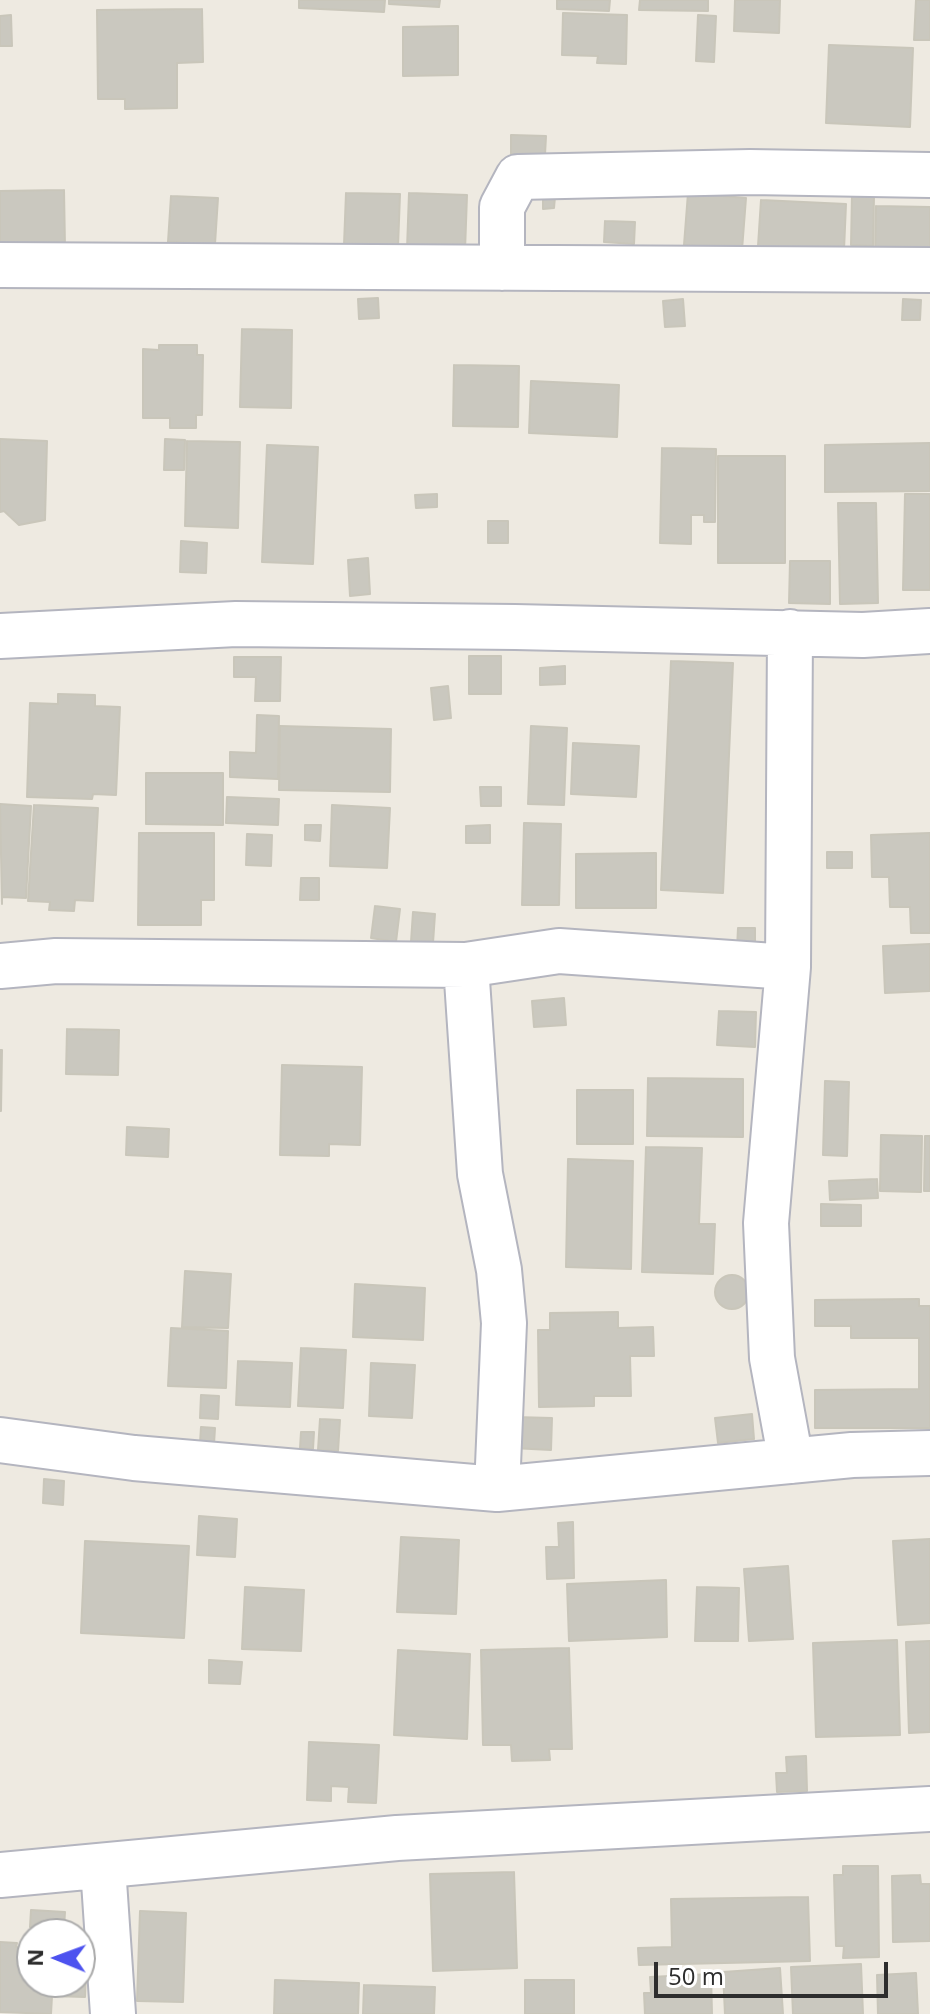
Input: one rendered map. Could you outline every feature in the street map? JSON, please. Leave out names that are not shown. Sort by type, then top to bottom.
[{"type":"street","points":[[502,268],[502,207],[518,177],[750,172],[930,175]]},
{"type":"street","points":[[0,265],[930,270]]},
{"type":"street","points":[[0,636],[236,624],[863,635],[930,631]]},
{"type":"street","points":[[790,632],[788,967],[766,1223],[772,1358],[791,1461]]},
{"type":"street","points":[[0,966],[56,961],[466,965],[559,951],[788,967]]},
{"type":"street","points":[[466,965],[480,1174],[499,1270],[504,1323],[497,1489]]},
{"type":"street","points":[[0,1440],[134,1458],[497,1489],[852,1455],[930,1453]]},
{"type":"street","points":[[0,1875],[397,1838],[930,1809]]},
{"type":"street","points":[[103,1867],[113,2014]]},
{"type":"building","points":[[299,0],[385,0],[384,12],[299,8]]},
{"type":"building","points":[[389,0],[440,0],[439,7],[389,4]]},
{"type":"building","points":[[557,0],[610,0],[609,11],[557,9]]},
{"type":"building","points":[[640,0],[708,0],[708,11],[639,10]]},
{"type":"building","points":[[735,0],[780,0],[779,33],[734,31]]},
{"type":"building","points":[[916,0],[930,0],[930,40],[914,40]]},
{"type":"building","points":[[202,9],[203,62],[177,63],[177,108],[125,109],[125,99],[98,99],[97,10]]},
{"type":"building","points":[[563,13],[627,15],[626,64],[597,63],[598,56],[562,55]]},
{"type":"building","points":[[11,15],[12,46],[0,46],[0,16]]},
{"type":"building","points":[[698,15],[716,16],[714,62],[696,61]]},
{"type":"building","points":[[458,26],[458,75],[403,76],[403,27]]},
{"type":"building","points":[[829,45],[913,48],[910,127],[826,123]]},
{"type":"building","points":[[511,135],[546,136],[545,155],[511,154]]},
{"type":"building","points":[[64,190],[65,248],[0,249],[0,191]]},
{"type":"building","points":[[346,193],[400,194],[398,247],[344,245]]},
{"type":"building","points":[[409,193],[467,195],[465,251],[407,249]]},
{"type":"building","points":[[688,193],[746,198],[742,250],[684,245]]},
{"type":"building","points":[[852,195],[874,196],[873,246],[851,245]]},
{"type":"building","points":[[171,196],[218,198],[215,244],[168,242]]},
{"type":"building","points":[[555,197],[554,208],[543,209],[543,198]]},
{"type":"building","points":[[761,200],[846,204],[844,250],[758,246]]},
{"type":"building","points":[[876,206],[930,207],[930,258],[875,257]]},
{"type":"building","points":[[605,221],[635,222],[634,244],[604,242]]},
{"type":"building","points":[[378,298],[379,318],[359,319],[358,299]]},
{"type":"building","points":[[683,299],[685,326],[665,327],[663,301]]},
{"type":"building","points":[[903,299],[921,300],[920,320],[902,320]]},
{"type":"building","points":[[242,329],[292,330],[291,408],[240,407]]},
{"type":"building","points":[[159,345],[197,345],[197,355],[203,355],[202,415],[196,415],[196,428],[170,428],[170,418],[143,418],[143,349],[159,350]]},
{"type":"building","points":[[454,365],[519,366],[518,427],[453,426]]},
{"type":"building","points":[[531,381],[619,385],[617,437],[529,433]]},
{"type":"building","points":[[0,439],[47,441],[45,520],[19,525],[4,511],[0,512]]},
{"type":"building","points":[[165,439],[185,440],[184,470],[164,470]]},
{"type":"building","points":[[187,441],[240,442],[238,528],[185,526]]},
{"type":"building","points":[[930,443],[930,491],[825,492],[825,445]]},
{"type":"building","points":[[267,445],[318,447],[313,564],[262,562]]},
{"type":"building","points":[[662,448],[716,449],[715,522],[704,522],[704,515],[691,515],[691,544],[660,543]]},
{"type":"building","points":[[718,456],[785,456],[785,563],[718,563]]},
{"type":"building","points":[[437,494],[437,507],[416,508],[415,495]]},
{"type":"building","points":[[905,494],[930,494],[930,590],[903,590]]},
{"type":"building","points":[[838,503],[876,503],[878,603],[840,604]]},
{"type":"building","points":[[488,521],[508,521],[508,543],[488,543]]},
{"type":"building","points":[[181,541],[207,543],[206,573],[180,572]]},
{"type":"building","points":[[368,558],[370,594],[350,596],[348,560]]},
{"type":"building","points":[[790,561],[830,561],[830,604],[789,603]]},
{"type":"building","points":[[469,656],[501,656],[501,694],[469,694]]},
{"type":"building","points":[[234,657],[281,657],[280,701],[255,701],[256,677],[234,677]]},
{"type":"building","points":[[671,661],[733,663],[723,893],[661,890]]},
{"type":"building","points":[[565,666],[565,684],[540,685],[540,668]]},
{"type":"building","points":[[448,686],[451,718],[434,720],[431,688]]},
{"type":"building","points":[[58,694],[95,695],[95,706],[120,707],[116,795],[93,794],[92,799],[27,797],[30,703],[58,704]]},
{"type":"building","points":[[257,715],[279,716],[278,779],[230,777],[230,752],[256,753]]},
{"type":"building","points":[[280,726],[391,729],[390,792],[279,790]]},
{"type":"building","points":[[531,726],[567,728],[564,805],[528,804]]},
{"type":"building","points":[[573,743],[639,746],[636,797],[571,794]]},
{"type":"building","points":[[146,773],[223,773],[223,825],[146,824]]},
{"type":"building","points":[[480,787],[501,787],[501,806],[481,806]]},
{"type":"building","points":[[227,797],[279,799],[278,825],[226,823]]},
{"type":"building","points":[[0,804],[31,806],[26,898],[2,897],[2,904]]},
{"type":"building","points":[[34,805],[98,808],[93,901],[75,900],[74,911],[49,910],[50,902],[28,901]]},
{"type":"building","points":[[332,805],[390,808],[387,868],[330,866]]},
{"type":"building","points":[[524,823],[561,824],[559,905],[522,905]]},
{"type":"building","points":[[305,825],[321,825],[320,841],[305,840]]},
{"type":"building","points":[[490,825],[490,843],[466,843],[466,826]]},
{"type":"building","points":[[139,833],[214,833],[214,900],[201,900],[201,925],[138,925]]},
{"type":"building","points":[[930,833],[930,933],[911,933],[910,907],[890,907],[889,877],[872,877],[871,835]]},
{"type":"building","points":[[247,834],[272,835],[271,866],[246,865]]},
{"type":"building","points":[[827,852],[852,852],[852,868],[827,868]]},
{"type":"building","points":[[656,853],[656,908],[576,908],[576,854]]},
{"type":"building","points":[[301,878],[319,878],[319,900],[300,900]]},
{"type":"building","points":[[375,906],[400,909],[396,942],[371,938]]},
{"type":"building","points":[[413,912],[435,914],[433,943],[411,942]]},
{"type":"building","points":[[738,928],[755,928],[755,949],[737,949]]},
{"type":"building","points":[[930,944],[930,991],[885,993],[883,946]]},
{"type":"building","points":[[564,998],[566,1025],[534,1027],[532,1001]]},
{"type":"building","points":[[719,1011],[756,1012],[755,1047],[717,1045]]},
{"type":"building","points":[[67,1029],[119,1030],[118,1075],[66,1074]]},
{"type":"building","points":[[2,1050],[1,1111],[0,1111]]},
{"type":"building","points":[[282,1065],[362,1067],[360,1145],[329,1144],[329,1156],[280,1155]]},
{"type":"building","points":[[648,1078],[743,1079],[743,1137],[647,1136]]},
{"type":"building","points":[[825,1081],[849,1082],[847,1156],[823,1155]]},
{"type":"building","points":[[577,1090],[633,1090],[633,1144],[577,1144]]},
{"type":"building","points":[[127,1127],[169,1129],[168,1157],[126,1155]]},
{"type":"building","points":[[881,1135],[922,1136],[921,1192],[880,1191]]},
{"type":"building","points":[[925,1136],[930,1136],[930,1191],[924,1191]]},
{"type":"building","points":[[646,1147],[702,1148],[699,1224],[715,1224],[713,1274],[642,1272]]},
{"type":"building","points":[[568,1159],[633,1161],[631,1269],[566,1267]]},
{"type":"building","points":[[877,1179],[878,1198],[830,1200],[829,1181]]},
{"type":"building","points":[[821,1204],[861,1205],[861,1226],[821,1226]]},
{"type":"building","points":[[185,1271],[231,1274],[228,1328],[182,1327]]},
{"type":"building","points":[[732,1275],[744,1280],[749,1292],[744,1304],[732,1309],[720,1304],[715,1292],[720,1280]]},
{"type":"building","points":[[355,1284],[425,1288],[423,1340],[353,1337]]},
{"type":"building","points":[[919,1299],[919,1306],[930,1306],[930,1428],[815,1428],[815,1390],[919,1389],[919,1338],[851,1338],[851,1326],[815,1326],[815,1300]]},
{"type":"building","points":[[618,1312],[618,1328],[653,1327],[654,1356],[630,1356],[631,1396],[594,1396],[594,1406],[539,1407],[538,1330],[550,1330],[550,1313]]},
{"type":"building","points":[[171,1328],[228,1331],[226,1388],[168,1386]]},
{"type":"building","points":[[301,1348],[346,1350],[343,1408],[298,1406]]},
{"type":"building","points":[[238,1361],[292,1363],[290,1407],[236,1405]]},
{"type":"building","points":[[371,1363],[415,1365],[412,1418],[369,1416]]},
{"type":"building","points":[[201,1395],[219,1396],[218,1419],[200,1418]]},
{"type":"building","points":[[752,1414],[754,1439],[718,1443],[715,1418]]},
{"type":"building","points":[[514,1417],[552,1418],[551,1450],[512,1448]]},
{"type":"building","points":[[320,1419],[340,1420],[338,1451],[318,1450]]},
{"type":"building","points":[[201,1427],[215,1428],[214,1444],[200,1443]]},
{"type":"building","points":[[301,1432],[314,1432],[313,1449],[300,1448]]},
{"type":"building","points":[[44,1479],[64,1481],[63,1505],[43,1503]]},
{"type":"building","points":[[199,1516],[237,1519],[235,1557],[197,1555]]},
{"type":"building","points":[[573,1522],[574,1578],[547,1579],[546,1547],[559,1547],[558,1523]]},
{"type":"building","points":[[401,1537],[459,1540],[456,1614],[397,1612]]},
{"type":"building","points":[[930,1539],[930,1623],[898,1625],[893,1541]]},
{"type":"building","points":[[85,1541],[189,1546],[184,1638],[81,1633]]},
{"type":"building","points":[[788,1566],[793,1639],[749,1641],[744,1569]]},
{"type":"building","points":[[666,1580],[667,1637],[569,1641],[567,1584]]},
{"type":"building","points":[[245,1587],[304,1590],[301,1651],[242,1649]]},
{"type":"building","points":[[697,1587],[739,1588],[738,1641],[695,1641]]},
{"type":"building","points":[[897,1640],[900,1735],[816,1737],[813,1643]]},
{"type":"building","points":[[930,1641],[930,1732],[909,1733],[906,1642]]},
{"type":"building","points":[[569,1648],[572,1749],[549,1749],[550,1760],[512,1761],[511,1745],[483,1745],[481,1650]]},
{"type":"building","points":[[398,1650],[470,1654],[467,1739],[394,1735]]},
{"type":"building","points":[[209,1660],[242,1662],[240,1684],[209,1683]]},
{"type":"building","points":[[309,1742],[379,1745],[376,1803],[348,1802],[349,1787],[331,1786],[331,1801],[307,1800]]},
{"type":"building","points":[[806,1756],[807,1791],[777,1792],[776,1773],[787,1773],[786,1757]]},
{"type":"building","points":[[843,1866],[878,1866],[879,1957],[843,1958],[844,1946],[836,1946],[834,1875],[843,1875]]},
{"type":"building","points":[[514,1872],[517,1968],[433,1971],[430,1874]]},
{"type":"building","points":[[920,1875],[921,1884],[930,1884],[930,1941],[893,1942],[892,1876]]},
{"type":"building","points":[[808,1897],[810,1961],[639,1965],[638,1948],[672,1947],[671,1899]]},
{"type":"building","points":[[31,1910],[65,1912],[65,1918],[31,1918]]},
{"type":"building","points":[[140,1911],[186,1913],[183,2002],[137,2001]]},
{"type":"building","points":[[0,1942],[16,1943],[16,1998],[52,1998],[51,2014],[0,2012]]},
{"type":"building","points":[[861,1964],[863,2014],[793,2014],[791,1967]]},
{"type":"building","points":[[780,1968],[783,2014],[725,2014],[723,1972]]},
{"type":"building","points":[[916,1973],[918,2014],[878,2014],[877,1975]]},
{"type":"building","points":[[711,1974],[712,2014],[645,2014],[644,1993],[651,1993],[650,1977]]},
{"type":"building","points":[[275,1980],[359,1983],[358,2014],[274,2014]]},
{"type":"building","points":[[525,1980],[574,1980],[574,2014],[525,2014]]},
{"type":"building","points":[[364,1985],[435,1987],[434,2014],[363,2014]]}]
